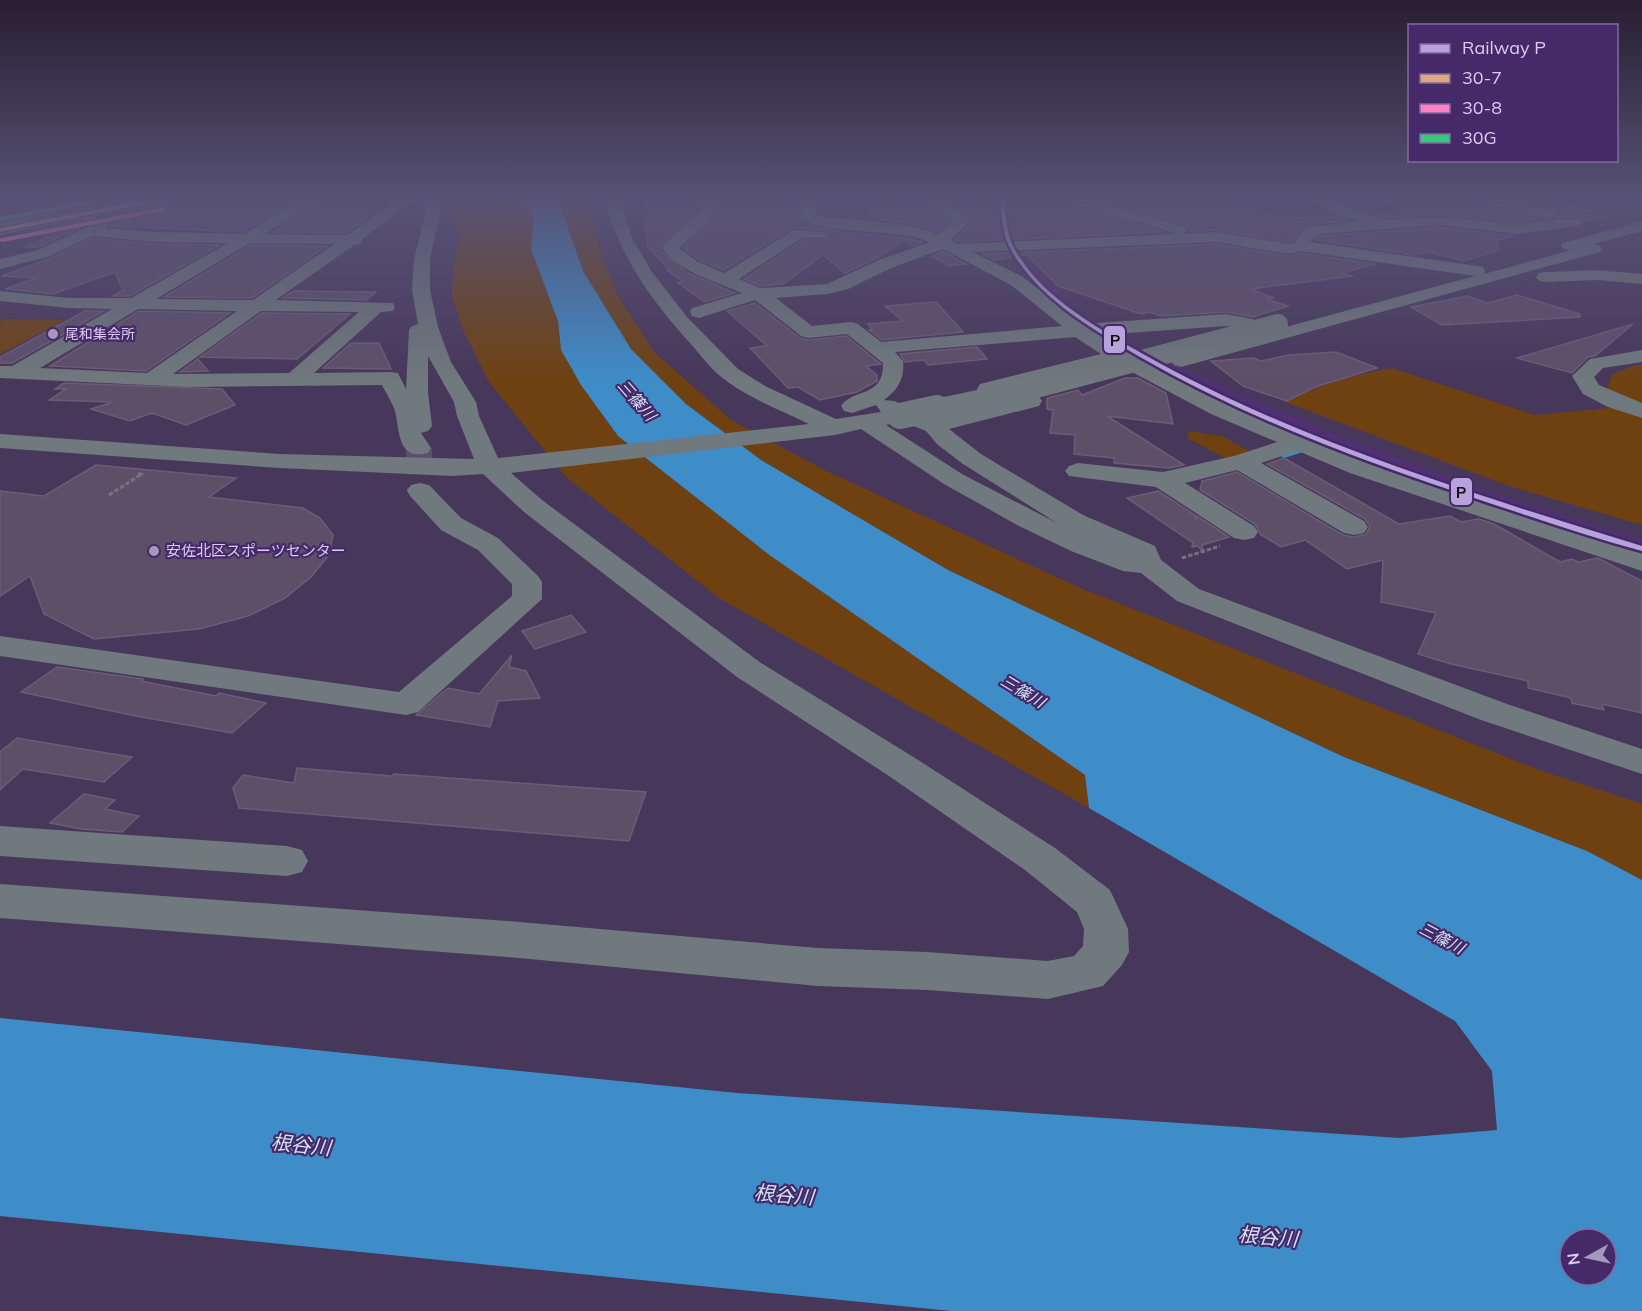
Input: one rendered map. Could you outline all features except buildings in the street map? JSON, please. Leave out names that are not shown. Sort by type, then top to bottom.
[{"type":"street","points":[[0,264],[15,260]]},
{"type":"street","points":[[8,372],[211,260]]},
{"type":"street","points":[[152,379],[322,260]]},
{"type":"street","points":[[0,901],[507,939],[818,967],[927,971],[1048,980],[1087,973],[1106,952],[1106,930],[1095,902],[1049,866],[912,773],[749,670],[533,506],[489,466],[468,416],[465,402],[441,362],[428,327],[421,290],[422,260]]},
{"type":"street","points":[[637,260],[665,305],[714,359],[736,378],[835,428]]},
{"type":"street","points":[[0,441],[366,466],[442,468],[516,465],[835,428],[863,410],[891,381],[895,370],[893,361],[850,328],[808,332],[757,294],[682,260]]},
{"type":"street","points":[[724,281],[757,260]]},
{"type":"street","points":[[656,291],[699,312],[757,294],[828,289],[899,260]]},
{"type":"street","points":[[977,260],[1017,281],[1078,330],[1118,356],[1219,409],[1380,476],[1642,562]]},
{"type":"street","points":[[1407,260],[1503,274],[1524,280]]},
{"type":"street","points":[[900,414],[1040,387],[1281,318],[1525,260]]},
{"type":"street","points":[[1181,362],[1503,274],[1544,260]]},
{"type":"street","points":[[1621,260],[1642,268]]},
{"type":"street","points":[[1406,278],[1451,266]]},
{"type":"street","points":[[1413,299],[1437,300],[1524,280],[1584,275],[1642,279]]},
{"type":"street","points":[[0,296],[69,303],[381,307],[296,378]]},
{"type":"street","points":[[693,335],[699,312]]},
{"type":"street","points":[[877,348],[1167,323],[1191,324],[1232,318],[1246,322]]},
{"type":"street","points":[[1166,344],[1246,322],[1281,318]]},
{"type":"street","points":[[8,372],[188,381],[390,378],[406,411],[415,444],[421,435],[417,392],[419,330],[428,327]]},
{"type":"street","points":[[900,414],[1118,356]]},
{"type":"street","points":[[1642,356],[1597,363],[1583,376],[1591,389],[1616,402],[1642,411]]},
{"type":"street","points":[[934,426],[1146,371]]},
{"type":"street","points":[[863,410],[900,414],[934,426],[946,440],[972,459],[1074,521],[1145,552],[1147,562],[1188,595],[1248,620],[1494,712],[1642,762]]},
{"type":"street","points":[[863,410],[953,479],[1029,520],[1081,545],[1133,565],[1147,562]]},
{"type":"street","points":[[1078,471],[1163,480],[1241,462],[1299,442]]},
{"type":"street","points":[[1241,462],[1354,527]]},
{"type":"street","points":[[1163,480],[1244,532]]},
{"type":"street","points":[[0,646],[406,704],[527,598],[527,582],[488,544],[451,524],[420,490]]},
{"type":"street","points":[[0,841],[287,861]]},
{"type":"path","points":[[109,495],[142,474],[131,473]]},
{"type":"path","points":[[1177,559],[1221,545]]},
{"type":"shaded area","points":[[455,260],[535,260],[558,321],[561,350],[581,385],[618,436],[768,554],[1085,775],[1089,808],[719,598],[566,477],[489,382],[462,328],[452,296]]},
{"type":"shaded area","points":[[579,260],[603,260],[618,296],[655,353],[731,420],[824,470],[1078,587],[1539,770],[1642,804],[1642,880],[1587,851],[1344,757],[948,570],[761,460],[686,404],[631,349],[583,271]]},
{"type":"shaded area","points":[[1013,260],[1028,260],[1041,278],[1078,309],[1103,326],[1084,328],[1033,286]]},
{"type":"shaded area","points":[[7,319],[65,320],[0,354],[0,321]]},
{"type":"shaded area","points":[[1110,330],[1172,364],[1342,437],[1482,489],[1642,539],[1642,559],[1299,439],[1192,390],[1089,332]]},
{"type":"shaded area","points":[[1642,365],[1642,406],[1607,389],[1613,374]]},
{"type":"shaded area","points":[[1391,368],[1535,415],[1619,407],[1642,416],[1642,525],[1509,486],[1285,402],[1336,381]]},
{"type":"shaded area","points":[[1189,431],[1222,436],[1252,453],[1227,459],[1187,438]]},
{"type":"water","points":[[535,260],[579,260],[583,271],[631,349],[686,404],[761,460],[948,570],[1344,757],[1587,851],[1642,880],[1642,1311],[951,1311],[0,1216],[0,1018],[737,1093],[1400,1138],[1497,1130],[1492,1071],[1455,1021],[1089,808],[1085,775],[768,554],[618,436],[581,385],[561,350],[558,321]]},
{"type":"waterway","points":[[1284,456],[1303,450],[1310,452]]},
{"type":"tunnel","points":[[419,448],[420,491]]},
{"type":"rail line","name":"P","points":[[1020,260],[1046,290],[1089,324],[1180,377],[1243,408],[1374,462],[1642,549]]},
{"type":"place","name":"尾和集会所","points":[[53,334]]},
{"type":"place","name":"安佐北区スポーツセンター","points":[[154,551]]},
{"type":"water label","name":"三篠川","points":[[637,400]]},
{"type":"water label","name":"三篠川","points":[[1023,691]]},
{"type":"water label","name":"三篠川","points":[[1442,938]]},
{"type":"water label","name":"根谷川","points":[[301,1145]]},
{"type":"water label","name":"根谷川","points":[[784,1195]]},
{"type":"water label","name":"根谷川","points":[[1268,1237]]}]
